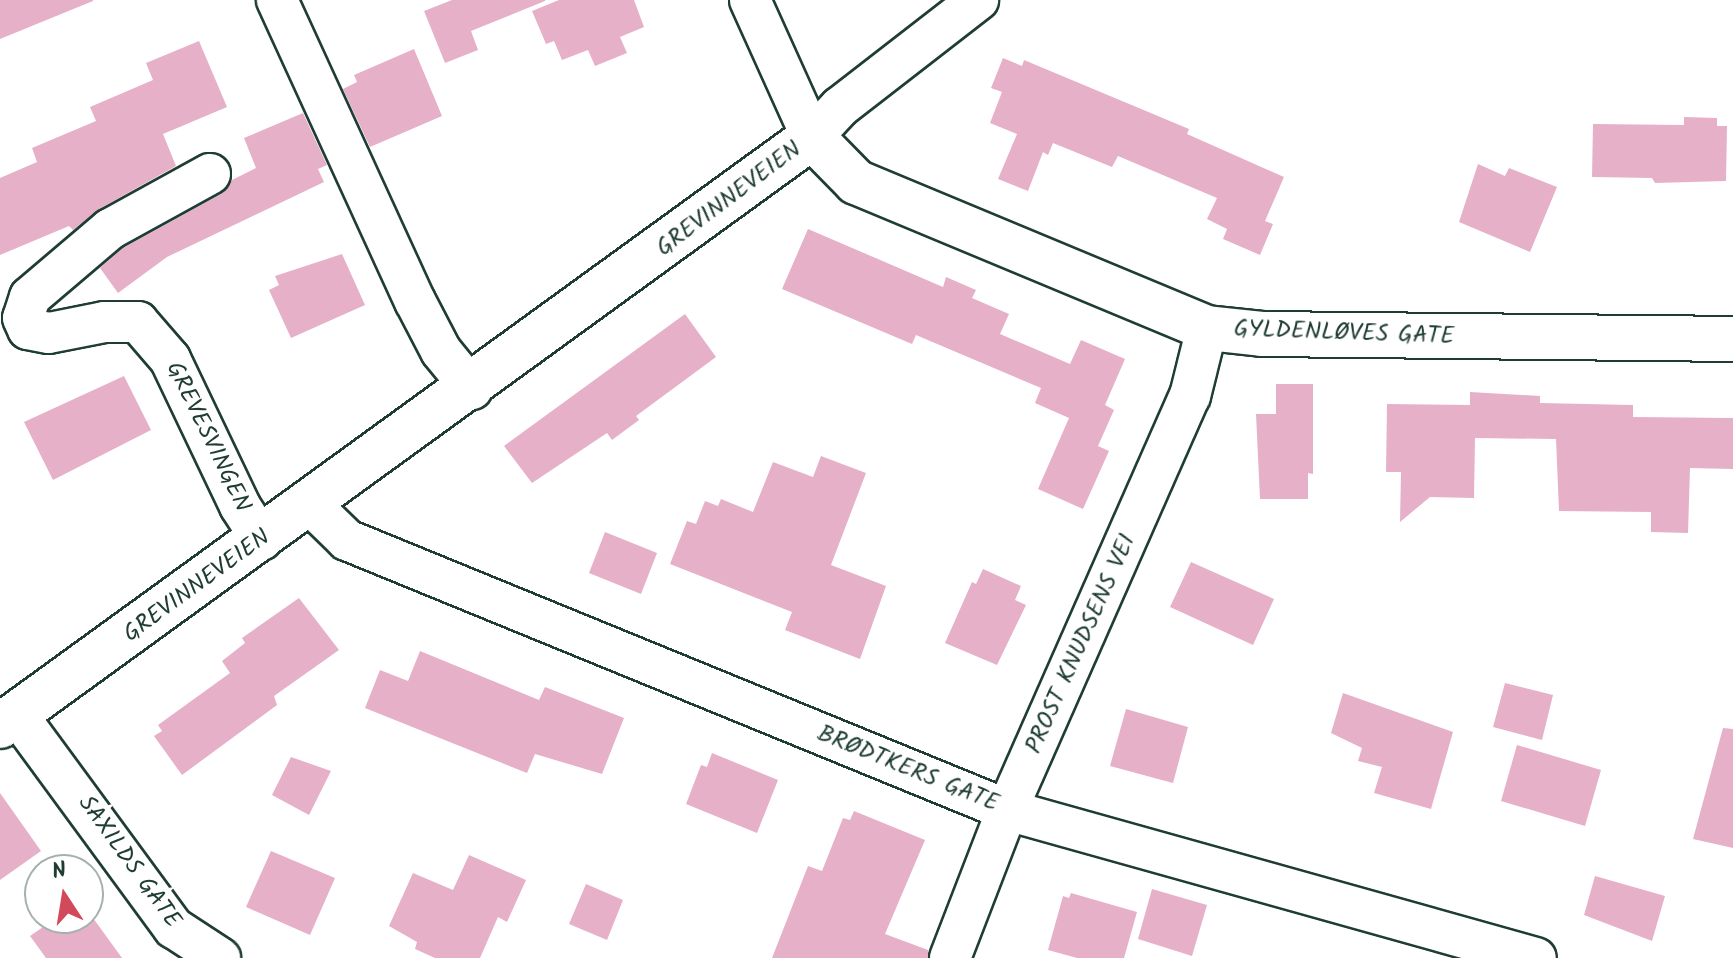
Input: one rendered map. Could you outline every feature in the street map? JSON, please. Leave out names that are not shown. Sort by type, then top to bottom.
[{"type":"main road","name":"GREVINNEVEIEN","points":[[9,721],[472,389],[812,137]]},
{"type":"main road","name":"GYLDENLØVES GATE","points":[[812,137],[827,158],[856,182],[1207,328],[1262,334],[1733,339]]},
{"type":"street","points":[[277,0],[415,301],[441,351],[472,389]]},
{"type":"street","points":[[750,0],[812,137]]},
{"type":"street","name":"GREVINNEVEIEN","points":[[812,137],[840,107],[978,0]]},
{"type":"street","name":"GREVESVINGEN","points":[[210,174],[110,229],[30,297],[23,318],[28,329],[49,333],[104,322],[138,322],[170,359],[240,506],[262,540]]},
{"type":"street","name":"PROST KNUDSENS VEI","points":[[950,958],[1007,810],[1190,396],[1207,328]]},
{"type":"street","name":"BRØDTKERS GATE","points":[[311,505],[347,540],[1007,810],[1536,958]]},
{"type":"street","name":"SAXILDS GATE","points":[[9,721],[174,928],[220,958]]},
{"type":"building","points":[[0,0],[93,0],[93,1],[0,39]]},
{"type":"building","points":[[452,0],[545,1],[471,31],[478,50],[445,63],[424,11]]},
{"type":"building","points":[[559,0],[634,0],[644,27],[620,37],[627,53],[595,66],[588,50],[562,60],[554,41],[546,44],[532,11]]},
{"type":"building","points":[[199,41],[227,107],[163,134],[176,166],[99,209],[73,230],[69,226],[0,255],[0,178],[37,162],[32,148],[96,121],[90,107],[153,80],[146,63]]},
{"type":"building","points":[[414,49],[442,116],[370,147],[343,89],[357,82],[354,75]]},
{"type":"building","points":[[1003,58],[1022,66],[1024,60],[1189,129],[1187,134],[1284,177],[1265,221],[1273,224],[1260,255],[1223,239],[1227,229],[1207,219],[1217,198],[1118,156],[1112,167],[1053,143],[1048,155],[1043,152],[1028,191],[998,179],[1017,134],[990,123],[1002,92],[991,88]]},
{"type":"building","points":[[303,113],[327,165],[318,169],[324,182],[167,257],[118,293],[100,268],[123,248],[221,194],[232,180],[256,168],[244,138]]},
{"type":"building","points":[[1684,117],[1717,118],[1717,126],[1727,126],[1726,181],[1655,183],[1652,178],[1592,177],[1593,124],[1684,125]]},
{"type":"building","points":[[1478,164],[1505,176],[1509,168],[1557,187],[1530,252],[1459,222]]},
{"type":"building","points":[[808,229],[943,287],[946,277],[976,290],[972,298],[1009,314],[1000,334],[1070,364],[1081,340],[1125,359],[1105,405],[1114,410],[1098,446],[1109,451],[1083,509],[1038,489],[1069,418],[1035,403],[1041,388],[916,335],[912,344],[782,289]]},
{"type":"building","points":[[342,254],[365,305],[291,338],[269,290],[279,285],[275,276]]},
{"type":"building","points":[[685,314],[716,357],[636,416],[639,420],[612,440],[607,433],[532,483],[504,446]]},
{"type":"building","points":[[124,376],[151,430],[53,480],[24,422]]},
{"type":"building","points":[[1276,384],[1313,384],[1313,474],[1308,473],[1308,499],[1260,499],[1256,414],[1276,414]]},
{"type":"building","points":[[1470,392],[1540,396],[1540,403],[1633,405],[1633,417],[1733,418],[1733,469],[1690,468],[1688,533],[1651,532],[1651,512],[1559,511],[1556,439],[1475,438],[1474,498],[1430,497],[1400,522],[1401,472],[1386,472],[1387,404],[1470,405]]},
{"type":"building","points":[[821,456],[866,473],[831,565],[886,586],[860,659],[785,630],[792,612],[670,564],[687,521],[696,524],[705,501],[718,506],[721,499],[753,512],[773,462],[813,477]]},
{"type":"building","points":[[605,532],[657,553],[641,594],[589,573]]},
{"type":"building","points":[[1191,562],[1274,599],[1253,645],[1170,607]]},
{"type":"building","points":[[983,569],[1021,586],[1015,600],[1026,605],[997,665],[945,643],[972,582],[976,584]]},
{"type":"building","points":[[299,598],[339,650],[274,696],[277,705],[182,775],[154,736],[162,731],[158,725],[230,673],[222,661],[245,643],[242,638]]},
{"type":"building","points":[[420,651],[539,700],[545,687],[624,718],[602,774],[535,754],[527,773],[365,708],[380,670],[408,681]]},
{"type":"building","points":[[1505,683],[1553,695],[1542,740],[1493,727]]},
{"type":"building","points":[[1343,693],[1453,732],[1431,809],[1374,793],[1382,767],[1358,761],[1362,748],[1331,733]]},
{"type":"building","points":[[1126,709],[1188,727],[1173,783],[1110,766]]},
{"type":"building","points":[[1723,728],[1733,729],[1733,848],[1693,839]]},
{"type":"building","points":[[1517,745],[1601,770],[1585,826],[1501,801]]},
{"type":"building","points":[[712,753],[778,780],[757,833],[686,804],[701,765],[707,767]]},
{"type":"building","points":[[291,757],[331,771],[309,815],[272,795]]},
{"type":"building","points":[[0,793],[41,851],[24,854],[24,863],[0,880]]},
{"type":"building","points":[[854,811],[925,840],[885,934],[928,950],[928,958],[772,958],[808,866],[822,871],[843,818],[850,820]]},
{"type":"building","points":[[271,851],[335,878],[310,935],[246,907]]},
{"type":"building","points":[[469,855],[526,880],[507,922],[498,917],[480,958],[435,958],[415,949],[417,942],[389,926],[413,873],[453,890]]},
{"type":"building","points":[[1595,876],[1665,896],[1652,941],[1584,915]]},
{"type":"building","points":[[586,884],[623,900],[607,940],[569,924]]},
{"type":"building","points":[[1152,889],[1207,905],[1192,956],[1138,939]]},
{"type":"building","points":[[1071,893],[1137,912],[1124,958],[1077,958],[1048,950],[1063,896],[1069,898]]},
{"type":"building","points":[[104,933],[122,958],[46,958],[30,936]]}]
